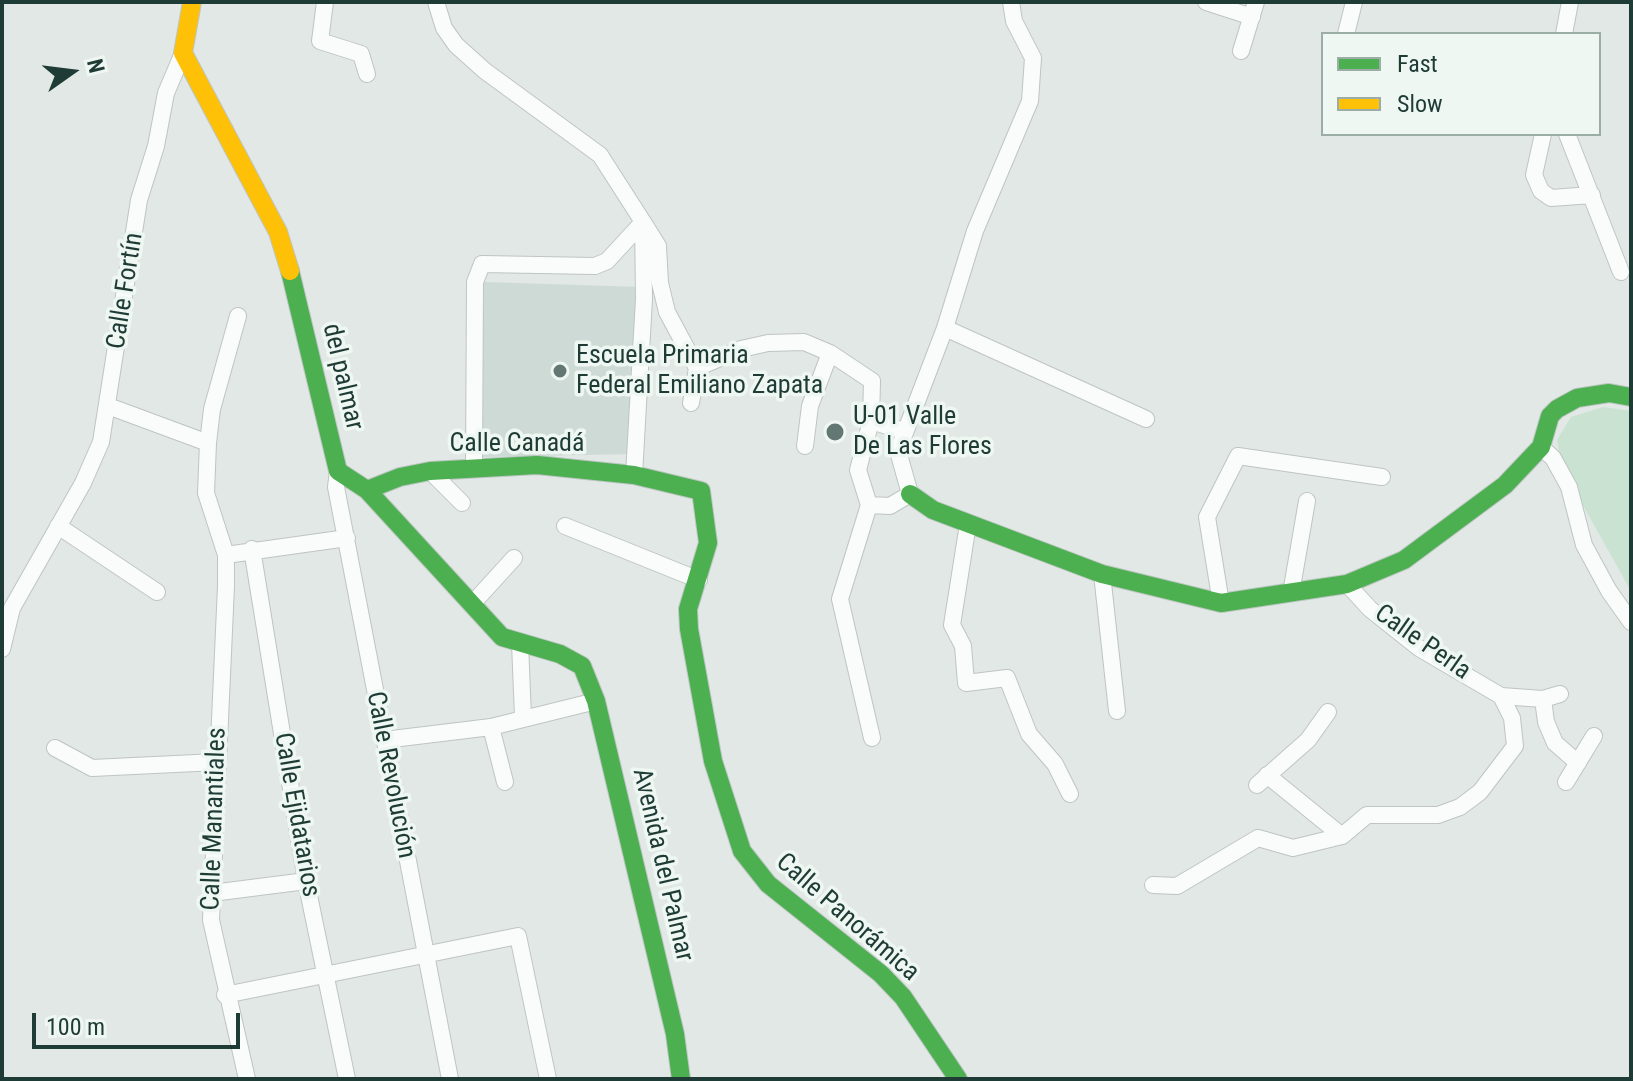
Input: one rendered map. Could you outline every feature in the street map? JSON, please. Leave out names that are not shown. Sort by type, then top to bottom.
[{"type":"street","points":[[183,53],[192,2]]},
{"type":"street","points":[[325,2],[320,41],[361,54],[367,74]]},
{"type":"street","points":[[436,2],[444,28],[456,45],[485,71],[600,155],[643,222],[658,246],[660,283],[667,312],[697,368],[691,403]]},
{"type":"street","points":[[1011,2],[1014,21],[1033,58],[1030,101],[975,231],[945,328],[898,451],[910,494],[933,510],[1102,574],[1221,603],[1347,584],[1404,560],[1505,485],[1541,447],[1550,416],[1577,398],[1609,393],[1631,397]]},
{"type":"street","points":[[1206,2],[1254,9],[1241,51]]},
{"type":"street","points":[[1346,32],[1354,2]]},
{"type":"street","points":[[1564,32],[1570,2]]},
{"type":"street","name":"Calle Fortín","points":[[2,649],[12,608],[101,442],[139,200],[156,146],[166,93],[183,53]]},
{"type":"street","name":"del palmar","points":[[183,53],[278,232],[293,280],[338,471],[367,490],[502,637],[560,654],[582,666]]},
{"type":"street","points":[[1543,136],[1534,175],[1541,191],[1551,198],[1592,195]]},
{"type":"street","points":[[1568,136],[1621,272]]},
{"type":"street","points":[[474,467],[475,282],[482,264],[595,266],[607,261],[628,233],[643,222]]},
{"type":"street","points":[[634,475],[644,299],[643,222]]},
{"type":"street","points":[[238,316],[212,409],[208,443],[206,493],[226,555],[347,538]]},
{"type":"street","points":[[945,328],[1146,419]]},
{"type":"street","points":[[697,368],[741,349],[768,343],[804,342],[830,353],[872,381],[871,421],[858,470],[869,505],[840,599],[872,738]]},
{"type":"street","points":[[805,446],[810,406],[830,353]]},
{"type":"street","points":[[108,406],[208,443]]},
{"type":"street","points":[[871,421],[904,431]]},
{"type":"street","points":[[1541,447],[1553,458],[1569,487],[1584,545],[1631,622]]},
{"type":"street","points":[[1221,603],[1207,517],[1238,456],[1382,477]]},
{"type":"street","name":"Calle Canadá","points":[[367,490],[400,477],[430,471],[537,465],[634,475],[701,491],[705,505]]},
{"type":"street","name":"Calle Revolución","points":[[338,471],[336,487],[450,1079]]},
{"type":"street","points":[[430,471],[462,503]]},
{"type":"street","points":[[869,505],[890,506],[910,494]]},
{"type":"street","points":[[1291,593],[1307,501]]},
{"type":"street","name":"Calle Panorámica","points":[[705,505],[708,543],[688,609],[689,629],[713,761],[742,851],[753,870],[768,884],[881,974],[903,997],[958,1079]]},
{"type":"street","points":[[968,524],[952,625],[963,646],[966,683],[1007,678],[1029,734],[1055,764],[1070,794]]},
{"type":"street","points":[[58,526],[157,592]]},
{"type":"street","points":[[565,526],[699,580]]},
{"type":"street","name":"Calle Ejidatarios","points":[[252,549],[306,881],[347,1079]]},
{"type":"street","name":"Calle Manantiales","points":[[226,555],[211,920],[225,995],[247,1079]]},
{"type":"street","points":[[473,603],[514,558]]},
{"type":"street","points":[[1102,574],[1117,711]]},
{"type":"street","name":"Calle Perla","points":[[1347,584],[1370,609],[1419,648],[1501,696],[1543,699],[1560,694]]},
{"type":"street","points":[[520,643],[523,717]]},
{"type":"street","name":"Avenida del Palmar","points":[[582,666],[596,701],[675,1034],[681,1079]]},
{"type":"street","points":[[1153,885],[1177,886],[1258,838],[1293,848],[1342,836],[1367,815],[1438,815],[1460,807],[1480,792],[1515,746],[1512,718],[1501,696]]},
{"type":"street","points":[[1543,699],[1546,722],[1555,743],[1578,763]]},
{"type":"street","points":[[384,740],[491,727],[596,701]]},
{"type":"street","points":[[1328,712],[1308,740],[1262,780],[1342,836]]},
{"type":"street","points":[[491,727],[505,782]]},
{"type":"street","points":[[1566,782],[1594,736]]},
{"type":"street","points":[[55,748],[92,768],[217,762]]},
{"type":"street","points":[[212,893],[306,881]]},
{"type":"street","points":[[225,995],[424,952],[518,936],[548,1079]]},
{"type":"shaded area","name":"Escuela Primaria Federal Emiliano Zapata","points":[[484,282],[641,287],[633,454],[480,457]]},
{"type":"green space","points":[[1603,407],[1631,411],[1631,591],[1562,468],[1557,440],[1571,417]]},
{"type":"traffic: fast","points":[[290,271],[338,471],[367,490],[502,637],[560,654],[582,666],[596,701],[675,1034],[681,1079]]},
{"type":"traffic: fast","points":[[910,494],[933,510],[1102,574],[1221,603],[1347,584],[1404,560],[1505,485],[1541,447],[1550,416],[1557,409],[1577,398],[1609,393],[1631,397]]},
{"type":"traffic: fast","points":[[367,490],[400,477],[430,471],[537,465],[634,475],[701,491],[708,543],[688,609],[689,629],[713,761],[742,851],[768,884],[881,974],[903,997],[958,1079]]},
{"type":"traffic: slow","points":[[192,2],[183,53],[278,232],[290,271]]},
{"type":"place","name":"Escuela Primaria Federal Emiliano Zapata","points":[[560,371]]},
{"type":"place","name":"U-01 Valle De Las Flores","points":[[835,432]]}]
